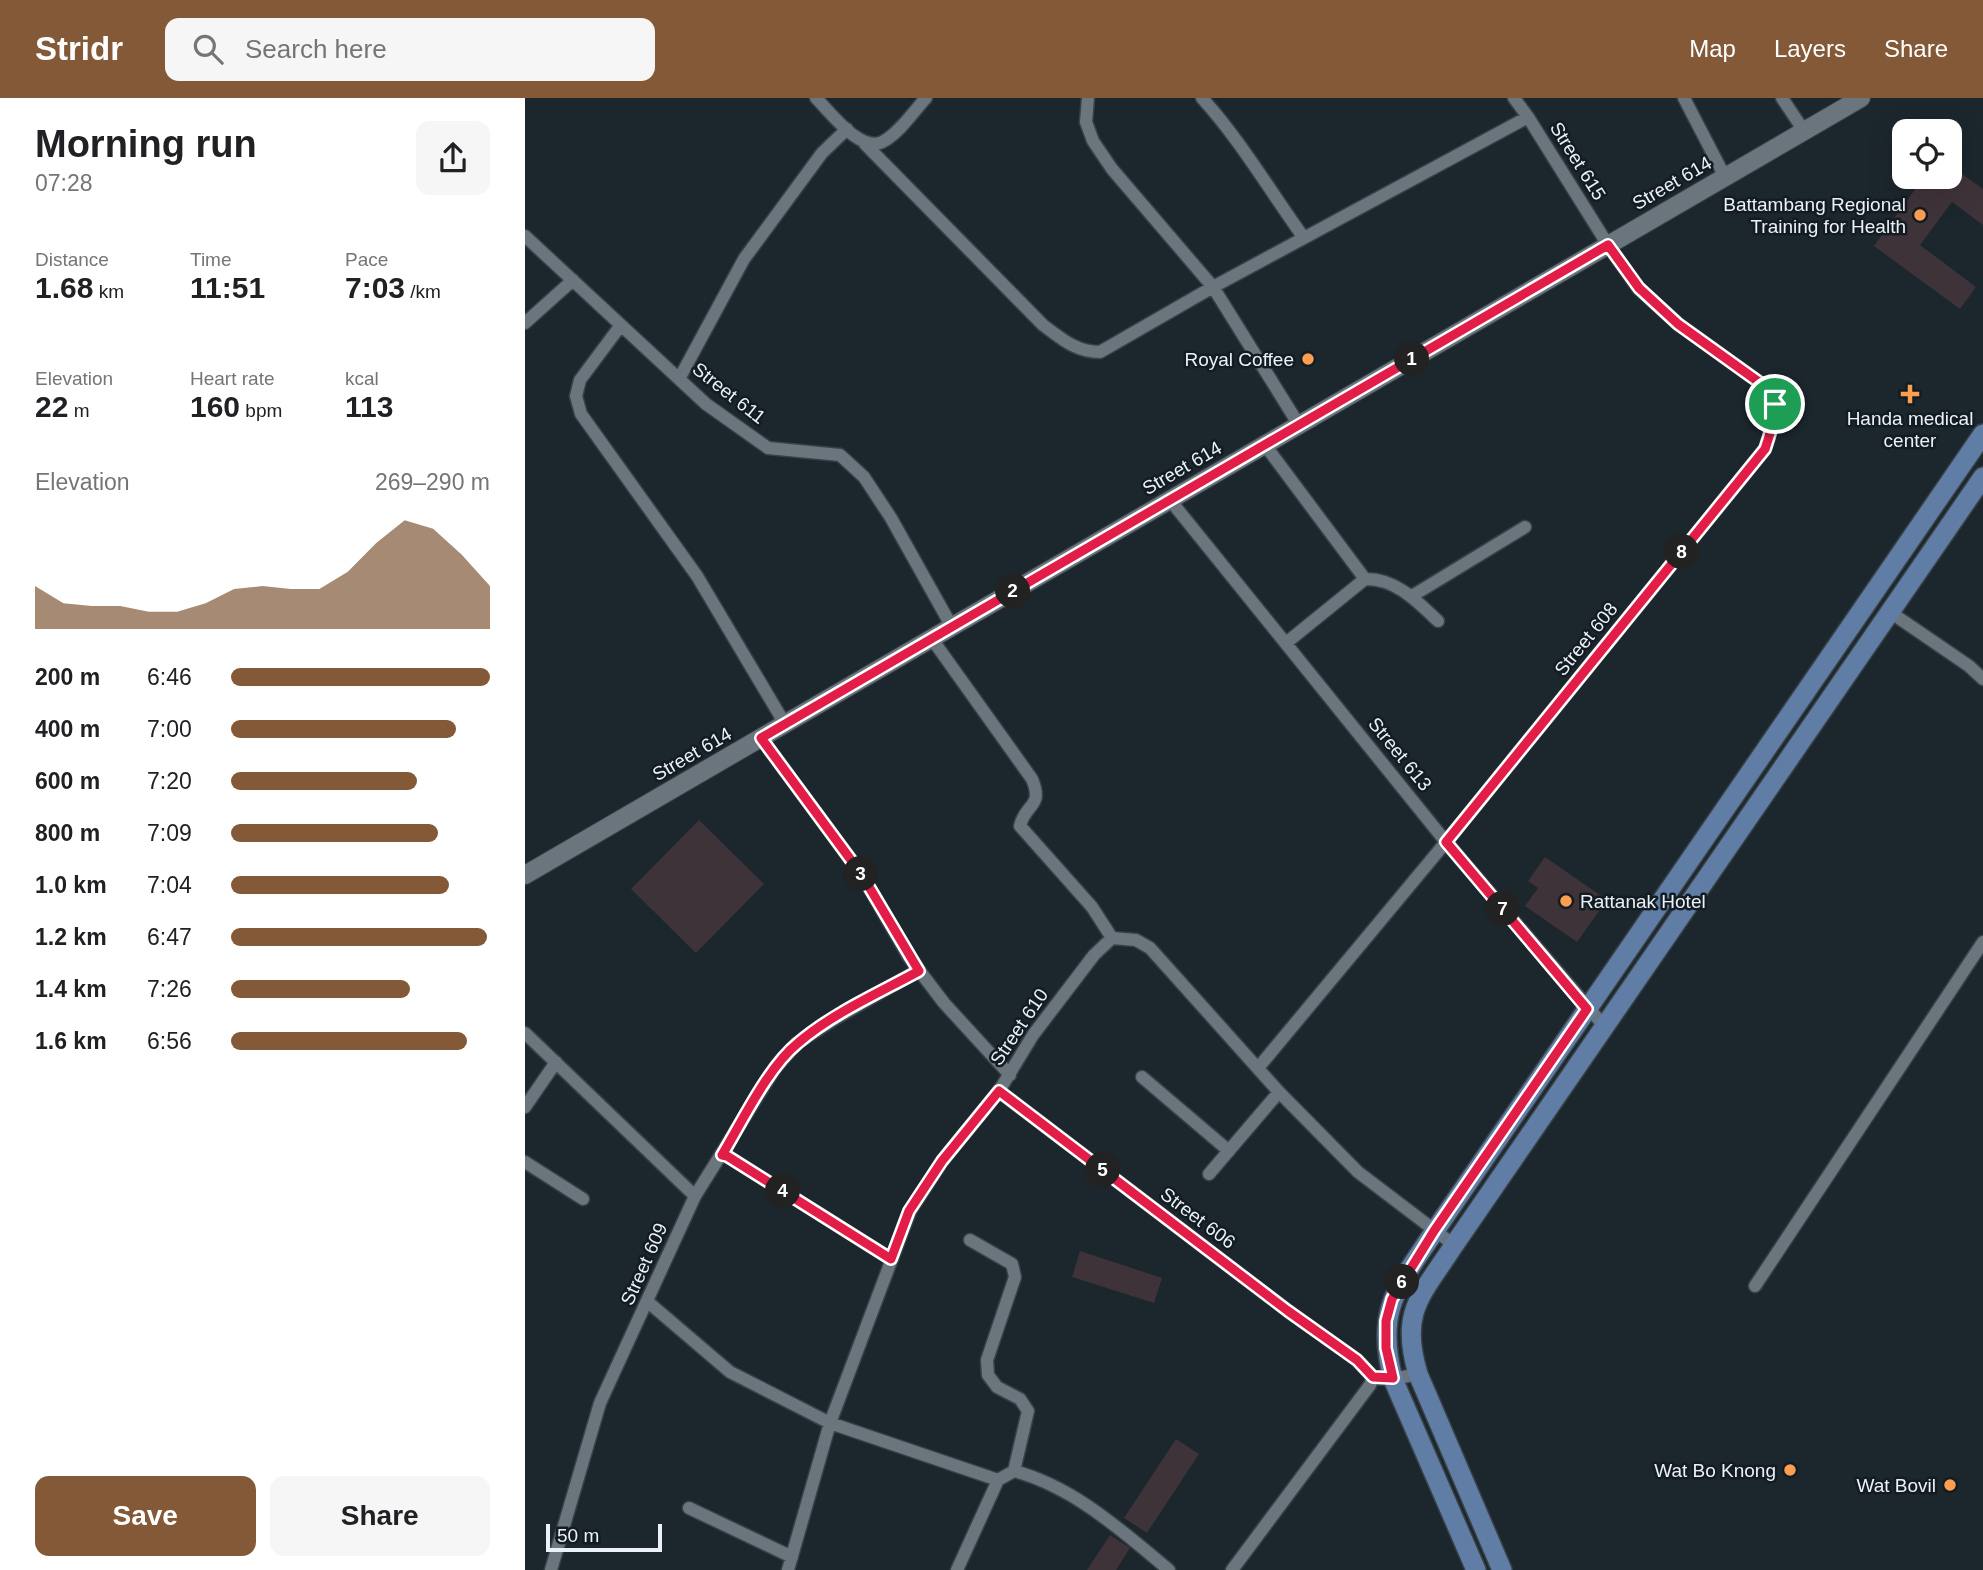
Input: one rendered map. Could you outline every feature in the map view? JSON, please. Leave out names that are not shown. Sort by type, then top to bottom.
[{"type":"main road","points":[[1476,1570],[1383,1378],[1386,1321],[1392,1299],[1434,1231],[1983,434]]},
{"type":"main road","points":[[1502,1570],[1418,1374],[1410,1345],[1410,1324],[1414,1309],[1454,1245],[1983,477]]},
{"type":"street","points":[[816,98],[865,144],[1043,325],[1068,344],[1085,352],[1100,352],[1528,117]]},
{"type":"street","points":[[865,144],[877,145],[887,140],[926,98]]},
{"type":"street","points":[[1088,98],[1086,122],[1093,141],[1112,169],[1213,288],[1299,425]]},
{"type":"street","points":[[1202,98],[1250,158],[1304,238]]},
{"type":"street","name":"Street 615","points":[[1514,98],[1608,245]]},
{"type":"street","points":[[1684,98],[1725,177]]},
{"type":"street","points":[[1782,98],[1804,131]]},
{"type":"street","name":"Street 614","points":[[525,875],[1861,98]]},
{"type":"street","points":[[680,379],[744,259],[822,153],[847,129]]},
{"type":"street","name":"Street 611","points":[[525,236],[706,404],[768,448],[840,455],[864,477],[891,518],[952,627]]},
{"type":"street","name":"Street 608","points":[[1258,1068],[1446,842],[1765,449],[1773,425],[1775,404],[1770,390],[1678,324],[1639,288],[1608,245]]},
{"type":"street","points":[[525,323],[573,280]]},
{"type":"street","points":[[621,325],[580,380],[576,396],[581,414],[698,576],[785,724]]},
{"type":"street","points":[[1265,445],[1365,579]]},
{"type":"street","name":"Street 613","points":[[1170,500],[1446,842],[1605,1027]]},
{"type":"street","points":[[1412,596],[1525,527]]},
{"type":"street","points":[[1286,643],[1365,579],[1379,578],[1412,596],[1438,621]]},
{"type":"street","points":[[1890,612],[1969,666],[1983,679]]},
{"type":"street","points":[[932,639],[1032,779],[1037,792],[1036,802],[1022,819],[1020,826],[1092,907],[1112,938],[1136,940],[1150,948],[1279,1092],[1358,1172],[1454,1245]]},
{"type":"street","points":[[761,738],[862,875],[919,971],[944,1003],[1010,1075]]},
{"type":"street","name":"Street 610","points":[[788,1570],[830,1423],[909,1211],[942,1161],[999,1091],[1041,1025],[1094,955],[1112,938]]},
{"type":"street","points":[[1755,1286],[1983,942]]},
{"type":"street","name":"Street 609","points":[[551,1570],[600,1403],[695,1196],[775,1068],[797,1043],[919,971]]},
{"type":"street","points":[[525,1033],[695,1196]]},
{"type":"street","points":[[525,1107],[556,1062]]},
{"type":"street","points":[[1142,1077],[1229,1151]]},
{"type":"street","name":"Street 606","points":[[999,1091],[1288,1311],[1383,1378]]},
{"type":"street","points":[[1209,1174],[1279,1092]]},
{"type":"street","points":[[722,1155],[891,1259]]},
{"type":"street","points":[[525,1162],[583,1199]]},
{"type":"street","points":[[957,1570],[998,1480],[1014,1471],[1028,1411],[1020,1399],[997,1387],[988,1375],[987,1360],[1015,1277],[1011,1264],[970,1240]]},
{"type":"street","points":[[648,1302],[730,1372],[830,1423],[998,1480]]},
{"type":"street","points":[[1232,1570],[1370,1385],[1383,1378],[1418,1374]]},
{"type":"street","points":[[1014,1471],[1052,1484],[1101,1515],[1169,1570]]},
{"type":"street","points":[[689,1508],[792,1556]]},
{"type":"building","points":[[1962,174],[1983,189],[1983,225],[1952,202],[1920,245],[1976,287],[1960,309],[1874,246],[1915,189],[1962,189]]},
{"type":"building","points":[[699,820],[764,884],[696,953],[631,889]]},
{"type":"building","points":[[1545,857],[1607,900],[1577,942],[1525,906],[1538,888],[1528,881]]},
{"type":"building","points":[[1080,1251],[1162,1278],[1154,1303],[1072,1277]]},
{"type":"building","points":[[1176,1439],[1199,1454],[1147,1533],[1124,1518]]},
{"type":"building","points":[[1110,1535],[1130,1548],[1116,1570],[1087,1570]]},
{"type":"place","name":"Battambang Regional Training for Health","points":[[1920,215]]},
{"type":"place","name":"Royal Coffee","points":[[1308,359]]},
{"type":"place","name":"Handa medical center","points":[[1910,394]]},
{"type":"place","name":"Rattanak Hotel","points":[[1566,901]]},
{"type":"place","name":"Wat Bo Knong","points":[[1790,1470]]},
{"type":"place","name":"Wat Bovil","points":[[1950,1485]]},
{"type":"route","points":[[1608,245],[1639,288],[1678,324],[1770,390],[1775,404],[1773,425],[1765,449],[1446,842],[1587,1009],[1434,1231],[1392,1299],[1386,1321],[1386,1348],[1393,1378],[1373,1377],[1357,1360],[1288,1311],[999,1091],[942,1161],[909,1211],[891,1259],[722,1155],[775,1068],[797,1043],[919,971],[862,875],[761,738],[1608,245]]}]
